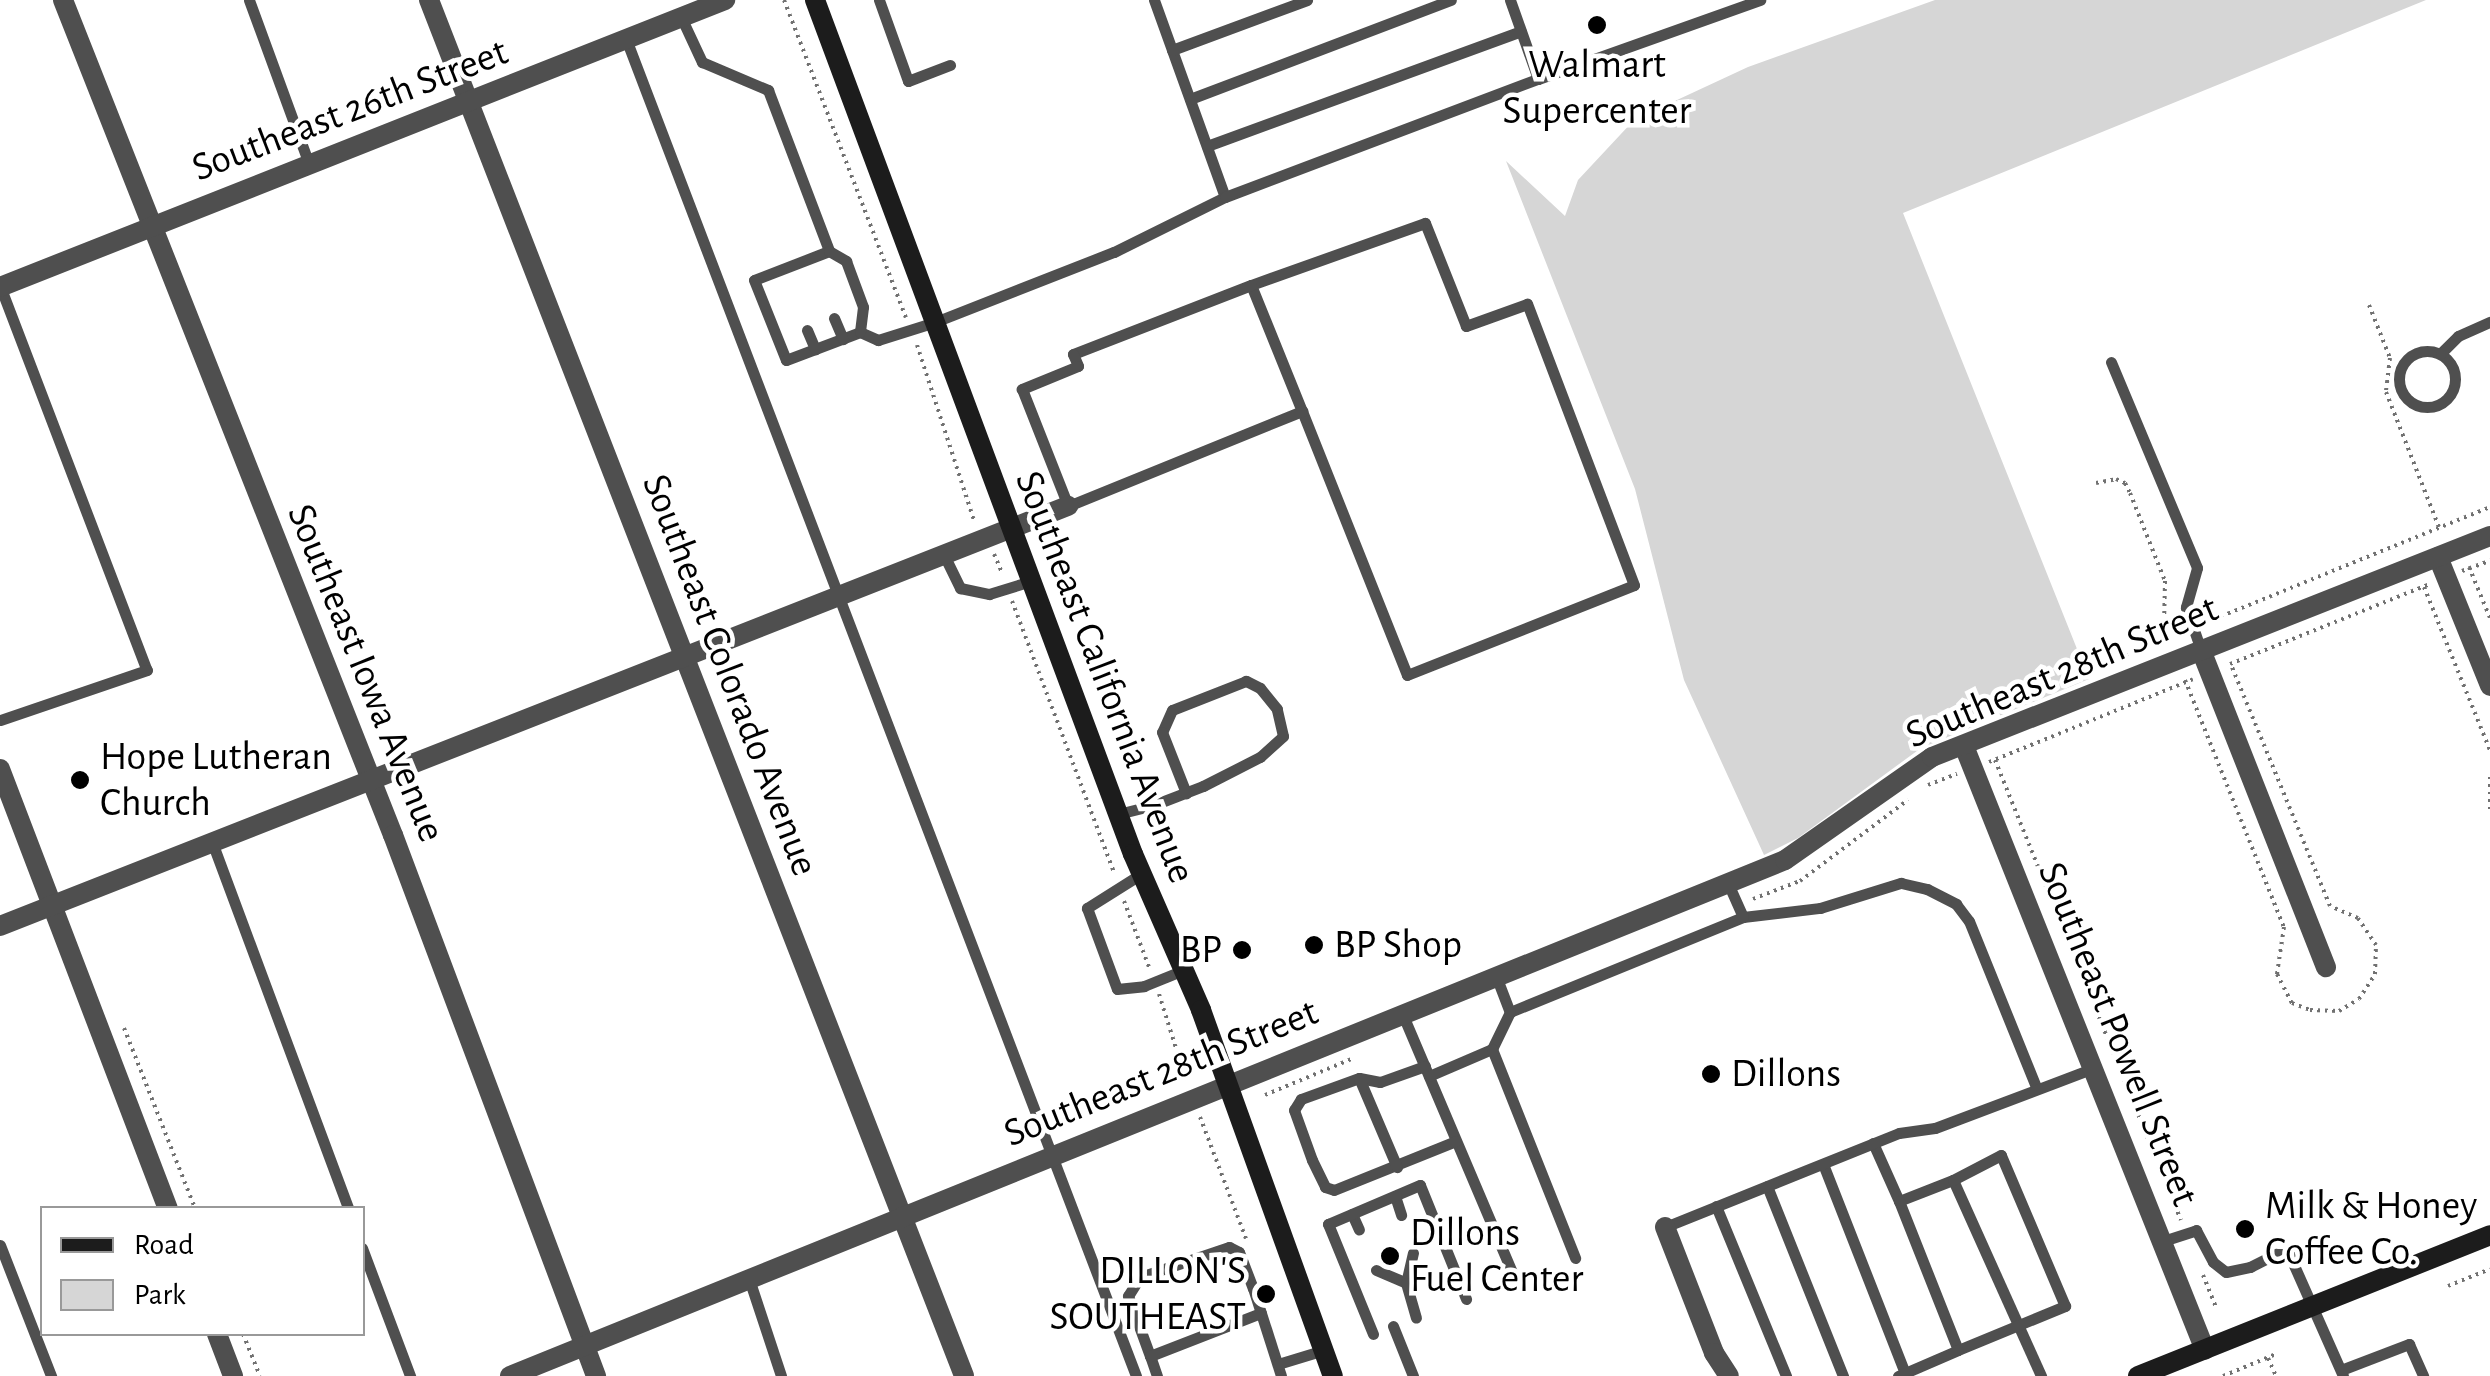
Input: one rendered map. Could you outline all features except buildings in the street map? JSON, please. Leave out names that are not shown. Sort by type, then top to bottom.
[{"type":"main road","name":"Southeast California Avenue","points":[[816,0],[1118,814],[1181,971],[1201,1010],[1332,1376]]},
{"type":"main road","points":[[2138,1376],[2490,1235]]},
{"type":"street","name":"Southeast Iowa Avenue","points":[[63,0],[371,780],[596,1376]]},
{"type":"street","name":"Southeast Colorado Avenue","points":[[429,0],[964,1376]]},
{"type":"street","name":"Southeast 26th Street","points":[[0,287],[725,0]]},
{"type":"street","points":[[0,926],[1068,506]]},
{"type":"street","name":"Southeast 28th Street","points":[[510,1376],[1193,1096],[1728,884],[1794,855],[1920,763],[2490,536]]},
{"type":"street","points":[[2438,557],[2490,686]]},
{"type":"street","points":[[2202,650],[2326,967]]},
{"type":"street","name":"Southeast Powell Street","points":[[1964,746],[2205,1350]]},
{"type":"street","points":[[0,769],[167,1206]]},
{"type":"street","points":[[1665,1227],[1714,1353],[1729,1376]]},
{"type":"street","points":[[218,1336],[234,1376]]},
{"type":"lane","points":[[249,0],[309,164]]},
{"type":"lane","points":[[878,0],[908,81],[950,65]]},
{"type":"lane","points":[[1172,50],[1307,0]]},
{"type":"lane","points":[[1190,99],[1451,0]]},
{"type":"lane","points":[[1510,0],[1538,79]]},
{"type":"lane","points":[[829,251],[754,280],[786,360],[860,332],[878,340],[935,322],[1114,252],[1225,197],[1760,0]]},
{"type":"lane","points":[[1157,1],[1225,197]]},
{"type":"lane","points":[[681,18],[702,62],[768,90],[829,251],[846,261],[863,307],[860,332]]},
{"type":"lane","points":[[1207,146],[1521,31]]},
{"type":"lane","points":[[626,39],[1136,1376]]},
{"type":"lane","points":[[1252,285],[1407,675],[1634,585],[1526,304],[1466,326],[1425,223],[1252,285],[1074,354],[1078,366],[1022,389],[1068,506],[1302,411]]},
{"type":"lane","points":[[810,258],[816,274]]},
{"type":"lane","points":[[783,269],[789,284]]},
{"type":"lane","points":[[0,287],[147,670],[0,720]]},
{"type":"lane","points":[[834,318],[843,339]]},
{"type":"lane","points":[[2441,353],[2458,336],[2490,322]]},
{"type":"lane","points":[[807,330],[814,349]]},
{"type":"lane","points":[[2419,351],[2441,353],[2456,370],[2454,393],[2436,407],[2414,405],[2399,388],[2402,366],[2419,351]]},
{"type":"lane","points":[[2110,362],[2196,568],[2186,608],[2202,650]]},
{"type":"lane","points":[[944,555],[960,588],[989,594],[1031,581]]},
{"type":"lane","points":[[1118,814],[1186,793],[1260,757],[1283,736],[1277,708],[1260,688],[1246,680],[1172,710],[1162,732],[1186,793]]},
{"type":"lane","points":[[212,842],[347,1206]]},
{"type":"lane","points":[[1141,874],[1087,908],[1117,989],[1154,982],[1181,971]]},
{"type":"lane","points":[[1456,1141],[1334,1190],[1325,1187],[1294,1110],[1296,1103],[1359,1078],[1380,1082],[1492,1049],[1510,1012],[1743,917],[1820,908],[1900,883],[1927,889],[1956,904],[1969,921],[2036,1087]]},
{"type":"lane","points":[[1728,884],[1743,917]]},
{"type":"lane","points":[[1496,976],[1510,1012]]},
{"type":"lane","points":[[1402,1014],[1516,1281]]},
{"type":"lane","points":[[1492,1049],[1575,1258]]},
{"type":"lane","points":[[1665,1227],[1899,1133],[1936,1128],[2094,1068]]},
{"type":"lane","points":[[1359,1078],[1396,1167]]},
{"type":"lane","points":[[1873,1144],[1958,1350]]},
{"type":"lane","points":[[1823,1164],[1901,1374],[2065,1306],[2001,1155],[1953,1180],[1899,1201]]},
{"type":"lane","points":[[1953,1180],[2041,1376]]},
{"type":"lane","points":[[1373,1334],[1328,1224],[1420,1185],[1466,1299]]},
{"type":"lane","points":[[1767,1186],[1844,1376]]},
{"type":"lane","points":[[1394,1196],[1401,1215]]},
{"type":"lane","points":[[1716,1206],[1786,1376]]},
{"type":"lane","points":[[1352,1214],[1359,1230]]},
{"type":"lane","points":[[2163,1241],[2185,1232],[2199,1232],[2213,1262],[2226,1272],[2250,1268],[2276,1254],[2289,1254],[2342,1373],[2409,1344],[2423,1376]]},
{"type":"lane","points":[[0,1246],[51,1376]]},
{"type":"lane","points":[[1158,1376],[1128,1296],[1140,1277],[1221,1246],[1238,1252],[1280,1370],[1324,1350]]},
{"type":"lane","points":[[1413,1254],[1406,1283],[1416,1318]]},
{"type":"lane","points":[[365,1256],[410,1376]]},
{"type":"lane","points":[[1376,1270],[1406,1283]]},
{"type":"lane","points":[[749,1279],[781,1376]]},
{"type":"lane","points":[[1150,1356],[1262,1314]]},
{"type":"lane","points":[[1392,1326],[1413,1376]]},
{"type":"path","points":[[784,0],[911,328],[974,520],[1007,588],[1246,1240]]},
{"type":"path","points":[[2369,305],[2390,358],[2386,392],[2439,527]]},
{"type":"path","points":[[2103,689],[2091,668],[2490,507]]},
{"type":"path","points":[[2452,522],[2490,618]]},
{"type":"path","points":[[2405,541],[2490,750]]},
{"type":"path","points":[[2210,673],[2490,560]]},
{"type":"path","points":[[1995,760],[2185,1232]]},
{"type":"path","points":[[2490,777],[2490,814]]},
{"type":"path","points":[[124,1028],[193,1206]]},
{"type":"path","points":[[2198,1262],[2216,1308]]},
{"type":"path","points":[[2448,1286],[2490,1269]]},
{"type":"path","points":[[244,1336],[260,1376]]},
{"type":"path","points":[[2223,1376],[2276,1354]]},
{"type":"path","points":[[2268,1358],[2276,1376]]},
{"type":"green space","points":[[1935,0],[2426,0],[1903,213],[2089,679],[1921,748],[1798,838],[1764,855],[1684,680],[1635,489],[1506,161],[1565,216],[1578,180],[1634,120],[1748,67]]},
{"type":"place","name":"Walmart Supercenter","points":[[1597,25]]},
{"type":"place","name":"Hope Lutheran Church","points":[[80,780]]},
{"type":"place","name":"BP Shop","points":[[1314,945]]},
{"type":"place","name":"BP","points":[[1242,950]]},
{"type":"place","name":"Dillons","points":[[1711,1074]]},
{"type":"place","name":"Milk & Honey Coffee Co.","points":[[2245,1229]]},
{"type":"place","name":"Dillons Fuel Center","points":[[1390,1256]]},
{"type":"place","name":"DILLON'S SOUTHEAST","points":[[1266,1294]]}]
